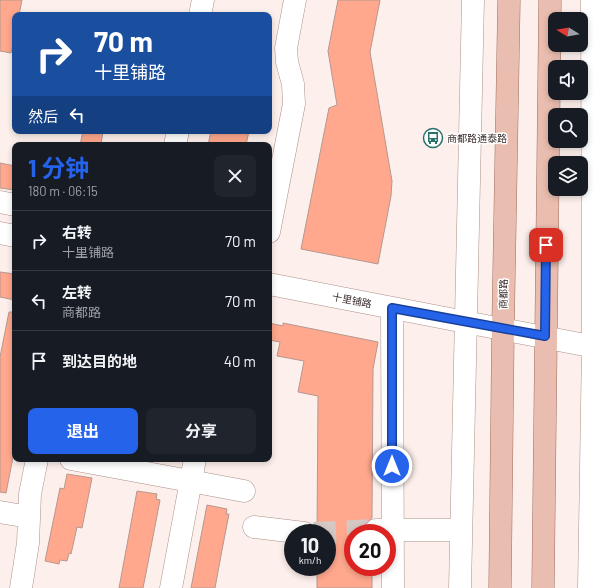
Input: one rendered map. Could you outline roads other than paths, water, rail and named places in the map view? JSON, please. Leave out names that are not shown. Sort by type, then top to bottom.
[{"type":"main road","name":"商都路","points":[[500,588],[508,0]]},
{"type":"main road","points":[[543,588],[550,0]]},
{"type":"street","points":[[201,12],[203,0]]},
{"type":"street","points":[[272,217],[294,104],[293,84],[286,62],[286,48],[296,0]]},
{"type":"street","points":[[460,588],[473,0]]},
{"type":"street","points":[[589,588],[596,347],[595,14]]},
{"type":"street","points":[[0,202],[12,204]]},
{"type":"street","points":[[0,233],[12,235]]},
{"type":"street","name":"十里铺路","points":[[272,285],[596,347]]},
{"type":"street","points":[[384,524],[392,308]]},
{"type":"street","points":[[21,588],[25,567],[30,494],[36,462]]},
{"type":"street","points":[[87,462],[244,491]]},
{"type":"street","points":[[171,588],[194,462]]},
{"type":"street","points":[[0,512],[29,518]]},
{"type":"street","points":[[254,527],[284,531]]},
{"type":"street","points":[[396,529],[461,530]]},
{"type":"street","points":[[391,576],[393,588]]},
{"type":"tunnel","points":[[336,532],[344,532]]},
{"type":"place","name":"商都路通泰路","points":[[433,138]]}]
